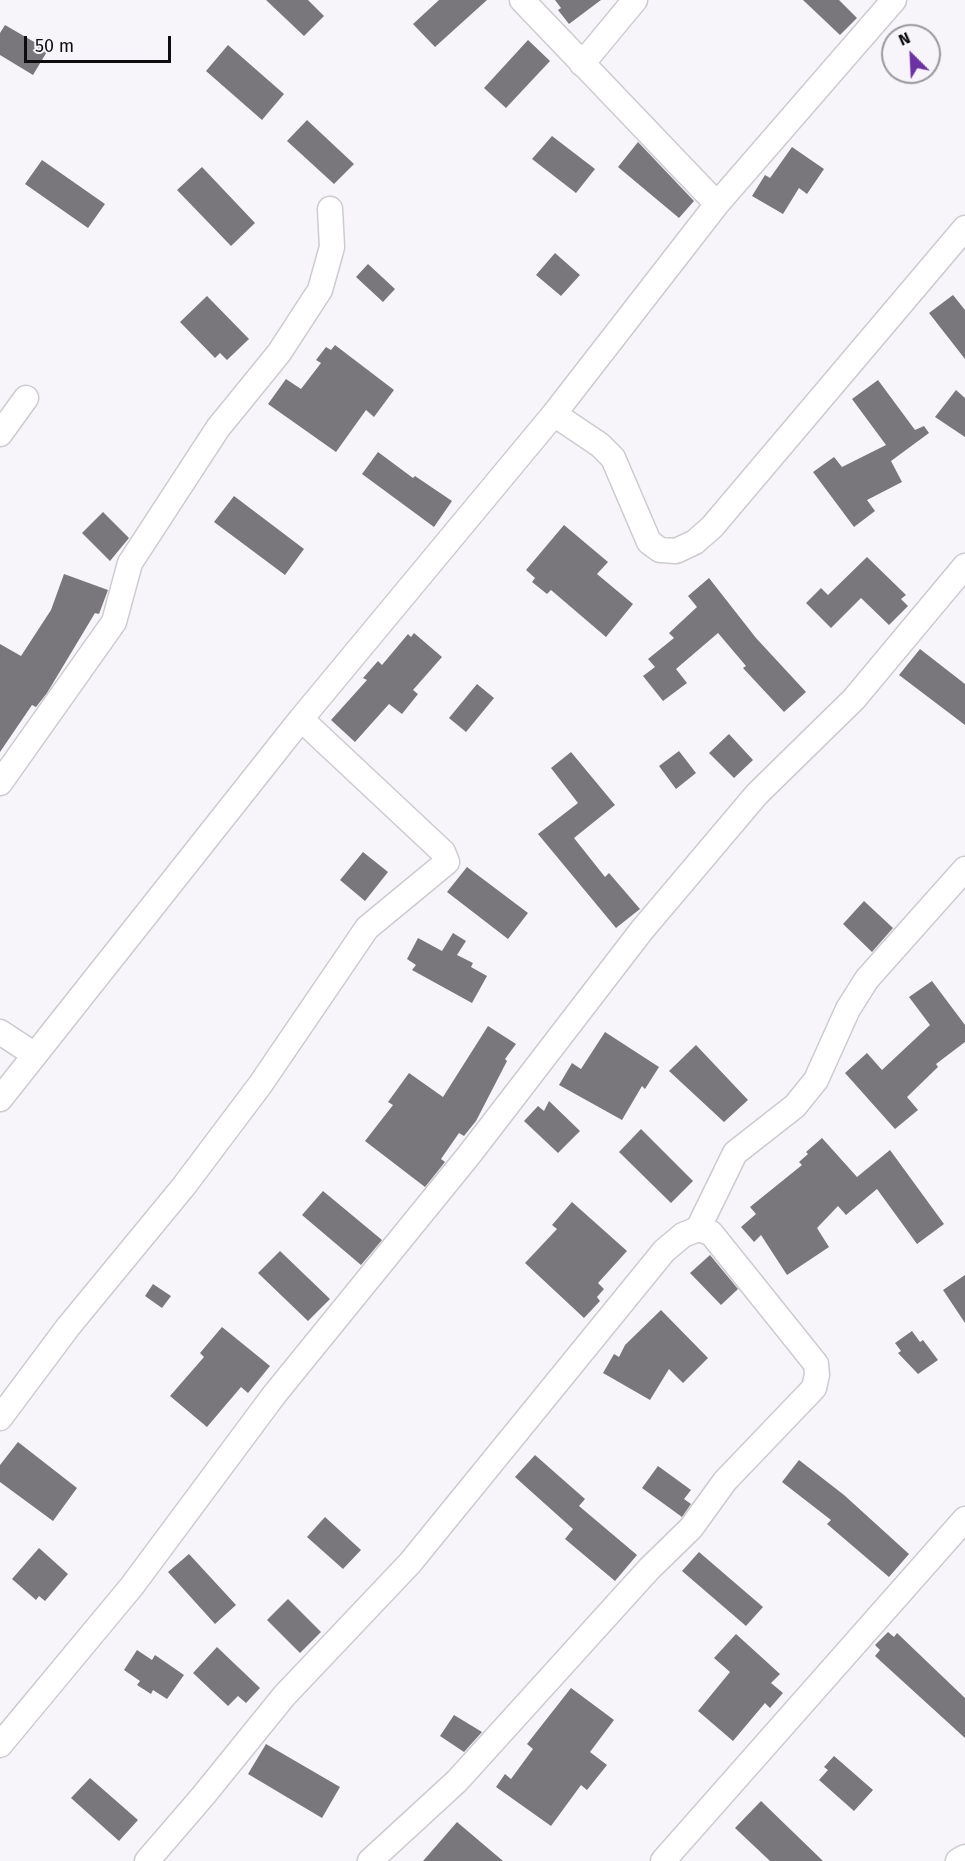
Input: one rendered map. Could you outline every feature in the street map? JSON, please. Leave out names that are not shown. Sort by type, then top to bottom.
[{"type":"street","points":[[522,0],[717,204]]},
{"type":"street","points":[[582,63],[635,0]]},
{"type":"street","points":[[0,1099],[301,719],[554,414],[717,204],[894,0]]},
{"type":"street","points":[[0,783],[114,622],[130,563],[218,428],[290,338],[320,290],[332,247],[330,209]]},
{"type":"street","points":[[554,414],[600,445],[613,458],[649,542],[660,550],[676,551],[695,542],[712,527],[965,228]]},
{"type":"street","points":[[0,434],[26,398]]},
{"type":"street","points":[[0,1745],[132,1586],[274,1395],[469,1155],[642,930],[757,795],[854,699],[965,566]]},
{"type":"street","points":[[0,1418],[68,1327],[184,1186],[260,1085],[367,928],[447,862],[443,852],[301,719]]},
{"type":"street","points":[[698,1229],[735,1153],[795,1106],[816,1080],[848,1009],[867,979],[965,869]]},
{"type":"street","points":[[0,1032],[35,1055]]},
{"type":"street","points":[[147,1861],[284,1696],[410,1563],[664,1251],[683,1235],[698,1229],[711,1233],[801,1342],[816,1364],[818,1375],[814,1388],[725,1481],[692,1528],[649,1569],[457,1781],[370,1861]]},
{"type":"street","points":[[663,1861],[965,1519]]},
{"type":"street","points":[[958,1861],[965,1857]]},
{"type":"building","points":[[266,0],[308,0],[324,16],[304,36]]},
{"type":"building","points":[[439,0],[487,0],[435,47],[413,24]]},
{"type":"building","points":[[555,0],[601,0],[569,24],[558,10],[561,8]]},
{"type":"building","points":[[803,0],[839,0],[857,18],[840,35]]},
{"type":"building","points":[[5,25],[48,50],[33,75],[0,55],[0,33]]},
{"type":"building","points":[[528,40],[550,61],[506,108],[484,88]]},
{"type":"building","points":[[228,45],[284,94],[262,120],[206,71]]},
{"type":"building","points":[[307,120],[354,164],[334,184],[287,141]]},
{"type":"building","points":[[552,136],[595,169],[576,193],[532,159]]},
{"type":"building","points":[[638,142],[694,201],[679,218],[618,167]]},
{"type":"building","points":[[792,147],[824,169],[807,194],[799,188],[783,214],[752,196],[765,175],[770,178]]},
{"type":"building","points":[[42,160],[105,204],[88,228],[25,184]]},
{"type":"building","points":[[202,167],[255,223],[231,246],[177,190]]},
{"type":"building","points":[[555,253],[580,275],[561,296],[536,275]]},
{"type":"building","points":[[368,264],[395,289],[383,302],[356,277]]},
{"type":"building","points":[[953,295],[965,310],[965,359],[929,313]]},
{"type":"building","points":[[207,296],[249,339],[227,360],[220,353],[215,358],[180,322]]},
{"type":"building","points":[[335,345],[394,390],[374,417],[366,410],[336,452],[268,404],[286,379],[301,389],[321,363],[316,360],[326,347],[331,350]]},
{"type":"building","points":[[878,380],[915,430],[924,426],[929,433],[891,461],[902,482],[867,500],[875,511],[854,527],[813,472],[834,457],[842,467],[886,445],[852,399]]},
{"type":"building","points":[[956,390],[965,398],[965,437],[935,417]]},
{"type":"building","points":[[378,452],[413,478],[415,476],[452,501],[434,527],[362,474]]},
{"type":"building","points":[[234,496],[304,549],[285,575],[214,522]]},
{"type":"building","points":[[103,512],[129,538],[110,561],[82,533]]},
{"type":"building","points":[[564,525],[608,562],[597,574],[633,604],[606,637],[551,590],[547,594],[532,582],[535,578],[526,570]]},
{"type":"building","points":[[867,557],[906,595],[901,599],[908,606],[889,625],[861,598],[831,628],[806,603],[821,588],[828,595]]},
{"type":"building","points":[[64,574],[108,590],[99,614],[95,613],[47,693],[36,707],[32,705],[0,752],[0,644],[21,656],[51,610]]},
{"type":"building","points":[[709,578],[756,638],[806,692],[784,712],[743,668],[746,666],[718,633],[676,669],[687,683],[663,701],[643,676],[655,667],[648,659],[674,638],[669,633],[697,607],[688,596]]},
{"type":"building","points":[[414,633],[442,657],[413,690],[418,694],[402,714],[389,704],[355,742],[331,720],[367,680],[363,678],[378,661],[382,665],[408,634],[411,637]]},
{"type":"building","points":[[920,649],[965,684],[965,725],[899,675]]},
{"type":"building","points":[[477,684],[494,698],[466,732],[449,718]]},
{"type":"building","points":[[729,734],[753,760],[734,778],[709,753]]},
{"type":"building","points":[[679,751],[696,773],[676,789],[659,766]]},
{"type":"building","points":[[571,752],[615,805],[574,838],[605,877],[609,873],[640,909],[616,928],[538,834],[578,803],[551,768]]},
{"type":"building","points":[[363,852],[388,872],[365,901],[340,880]]},
{"type":"building","points":[[467,867],[528,913],[508,939],[447,892]]},
{"type":"building","points":[[864,901],[893,928],[872,952],[843,924]]},
{"type":"building","points":[[453,933],[466,941],[457,955],[473,963],[471,967],[487,976],[472,1003],[412,970],[416,965],[407,959],[418,938],[442,951]]},
{"type":"building","points":[[932,981],[965,1025],[965,1042],[936,1064],[938,1067],[907,1097],[918,1110],[895,1129],[845,1073],[867,1053],[882,1070],[930,1025],[909,997]]},
{"type":"building","points":[[488,1026],[516,1044],[505,1059],[507,1061],[476,1121],[464,1136],[459,1133],[441,1159],[445,1162],[425,1187],[365,1141],[393,1105],[388,1102],[409,1073],[443,1097]]},
{"type":"building","points":[[605,1032],[659,1067],[645,1089],[642,1086],[622,1120],[559,1085],[572,1063],[581,1069]]},
{"type":"building","points":[[696,1045],[748,1100],[724,1122],[669,1071]]},
{"type":"building","points":[[549,1101],[580,1131],[558,1153],[524,1121],[538,1106],[544,1111]]},
{"type":"building","points":[[641,1129],[693,1181],[671,1203],[619,1152]]},
{"type":"building","points":[[822,1138],[857,1177],[890,1150],[944,1224],[917,1244],[877,1189],[846,1215],[838,1206],[817,1228],[829,1247],[787,1275],[761,1235],[754,1242],[741,1227],[756,1214],[750,1207],[802,1165],[799,1162],[808,1154],[806,1152]]},
{"type":"building","points":[[323,1191],[382,1240],[361,1265],[302,1215]]},
{"type":"building","points":[[572,1202],[627,1251],[598,1283],[604,1289],[597,1297],[600,1301],[584,1318],[525,1263],[557,1229],[552,1225]]},
{"type":"building","points":[[280,1251],[330,1299],[308,1321],[258,1273]]},
{"type":"building","points":[[710,1255],[738,1289],[721,1305],[690,1273]]},
{"type":"building","points":[[965,1275],[965,1323],[943,1290]]},
{"type":"building","points":[[153,1284],[171,1296],[162,1308],[145,1296]]},
{"type":"building","points":[[661,1310],[708,1358],[683,1383],[669,1369],[650,1400],[603,1373],[614,1354],[619,1357],[625,1345]]},
{"type":"building","points":[[222,1327],[270,1366],[248,1393],[241,1387],[207,1427],[170,1396],[204,1357],[200,1353]]},
{"type":"building","points":[[912,1331],[920,1342],[923,1340],[938,1360],[918,1374],[898,1353],[901,1351],[895,1343]]},
{"type":"building","points":[[18,1442],[77,1488],[53,1521],[0,1482],[0,1465]]},
{"type":"building","points":[[535,1455],[585,1499],[579,1506],[637,1555],[615,1581],[565,1539],[573,1529],[515,1477]]},
{"type":"building","points":[[799,1460],[844,1495],[909,1554],[889,1577],[827,1524],[831,1520],[782,1482]]},
{"type":"building","points":[[658,1466],[691,1490],[684,1499],[691,1504],[682,1517],[642,1488]]},
{"type":"building","points":[[325,1517],[361,1550],[343,1569],[307,1537]]},
{"type":"building","points":[[39,1548],[68,1574],[45,1601],[39,1596],[36,1600],[12,1579]]},
{"type":"building","points":[[699,1552],[763,1607],[746,1626],[682,1571]]},
{"type":"building","points":[[189,1554],[236,1605],[215,1624],[168,1572]]},
{"type":"building","points":[[288,1599],[321,1632],[300,1653],[267,1620]]},
{"type":"building","points":[[888,1632],[894,1637],[897,1633],[965,1698],[965,1738],[875,1656],[880,1650],[875,1645]]},
{"type":"building","points":[[736,1634],[780,1674],[771,1683],[783,1693],[770,1708],[765,1703],[733,1741],[698,1711],[730,1672],[714,1658]]},
{"type":"building","points":[[217,1647],[260,1688],[246,1703],[238,1696],[228,1706],[193,1673]]},
{"type":"building","points":[[137,1650],[152,1660],[155,1655],[184,1675],[167,1699],[153,1690],[151,1694],[137,1685],[140,1681],[124,1670]]},
{"type":"building","points":[[571,1688],[614,1720],[590,1752],[607,1765],[587,1790],[581,1785],[551,1826],[496,1787],[505,1774],[511,1779],[533,1749],[527,1744]]},
{"type":"building","points":[[454,1715],[482,1732],[464,1752],[440,1736]]},
{"type":"building","points":[[266,1744],[340,1787],[322,1818],[248,1774]]},
{"type":"building","points":[[834,1756],[873,1790],[854,1811],[819,1780],[828,1770],[824,1767]]},
{"type":"building","points":[[90,1778],[138,1820],[119,1841],[71,1798]]},
{"type":"building","points":[[761,1801],[823,1861],[770,1861],[735,1828]]},
{"type":"building","points":[[457,1822],[503,1861],[423,1861]]}]
